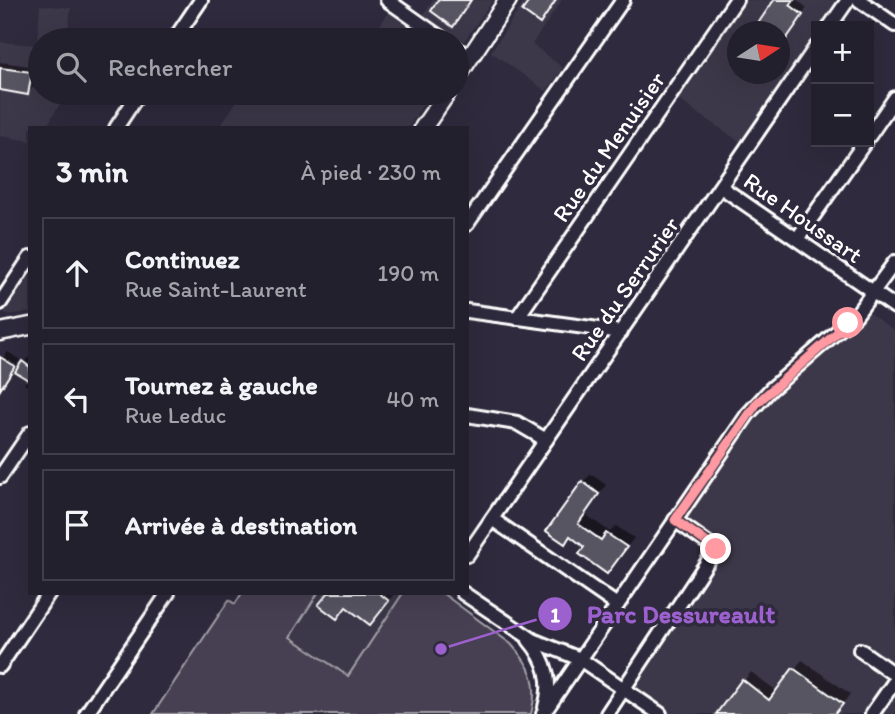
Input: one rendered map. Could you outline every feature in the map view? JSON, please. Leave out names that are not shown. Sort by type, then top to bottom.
[{"type":"main road","points":[[469,47],[509,0]]},
{"type":"main road","points":[[424,126],[439,105]]},
{"type":"main road","points":[[0,332],[28,326]]},
{"type":"street","points":[[182,28],[201,0]]},
{"type":"street","points":[[387,0],[427,28]]},
{"type":"street","points":[[469,222],[622,0]]},
{"type":"street","name":"Rue du Menuisier","points":[[517,318],[736,0]]},
{"type":"street","points":[[833,21],[848,0]]},
{"type":"street","points":[[859,0],[895,25]]},
{"type":"street","name":"Rue du Serrurier","points":[[469,552],[811,54]]},
{"type":"street","points":[[874,129],[895,99]]},
{"type":"street","points":[[117,126],[131,105]]},
{"type":"street","points":[[797,239],[861,147]]},
{"type":"street","name":"Rue Houssart","points":[[721,187],[895,307]]},
{"type":"street","points":[[0,303],[28,261]]},
{"type":"street","points":[[543,714],[757,403],[848,323],[895,261]]},
{"type":"street","points":[[469,311],[621,332]]},
{"type":"street","points":[[469,415],[522,425],[546,440]]},
{"type":"street","points":[[0,477],[28,436]]},
{"type":"street","points":[[492,519],[617,605]]},
{"type":"street","points":[[607,714],[716,549],[675,520]]},
{"type":"street","points":[[0,666],[48,595]]},
{"type":"street","points":[[86,714],[167,595]]},
{"type":"street","points":[[466,595],[524,635],[580,659],[660,714]]},
{"type":"street","points":[[524,635],[541,657],[547,670],[549,692],[543,714]]},
{"type":"street","points":[[860,650],[895,675]]},
{"type":"street","points":[[872,714],[895,681]]},
{"type":"shaded area","points":[[433,0],[493,0],[469,34],[469,28],[442,28],[423,15]]},
{"type":"shaded area","points":[[525,0],[562,0],[532,44],[563,68],[546,91],[491,52]]},
{"type":"shaded area","points":[[740,0],[841,0],[830,21],[811,21],[811,50],[790,81],[790,21],[727,21],[727,84],[788,84],[746,146],[674,97]]},
{"type":"shaded area","points":[[40,5],[71,8],[68,28],[38,28]]},
{"type":"shaded area","points":[[390,10],[416,28],[378,28]]},
{"type":"shaded area","points":[[0,42],[28,44],[28,105],[59,105],[47,126],[28,126],[28,141],[0,136]]},
{"type":"shaded area","points":[[234,105],[423,105],[409,126],[220,126]]},
{"type":"shaded area","points":[[28,279],[28,312],[6,315],[5,312]]},
{"type":"shaded area","points":[[869,313],[895,331],[895,714],[654,714],[622,692],[720,548],[681,521],[755,410]]},
{"type":"shaded area","points":[[241,595],[317,595],[290,637],[348,676],[402,595],[445,595],[511,644],[524,660],[534,684],[531,714],[153,714],[229,600],[235,604]]},
{"type":"shaded area","points":[[317,595],[402,595],[348,676],[290,637]]},
{"type":"building","points":[[438,0],[471,0],[453,27],[431,11]]},
{"type":"building","points":[[530,0],[556,0],[540,24],[522,11]]},
{"type":"building","points":[[774,0],[794,0],[790,5],[803,15],[790,34],[790,21],[760,21]]},
{"type":"building","points":[[0,68],[28,72],[28,95],[0,90]]},
{"type":"building","points":[[0,357],[15,366],[0,390]]},
{"type":"building","points":[[22,361],[28,366],[28,380],[15,372]]},
{"type":"building","points":[[582,481],[599,494],[578,524],[601,540],[606,533],[627,547],[607,574],[579,554],[584,547],[570,536],[565,544],[546,531]]},
{"type":"building","points":[[326,595],[382,595],[389,601],[370,625],[346,607],[337,619],[318,605]]},
{"type":"building","points":[[793,668],[843,704],[835,714],[716,714],[742,679],[769,700]]},
{"type":"place","name":"Parc Dessureault","points":[[441,649]]},
{"type":"route","points":[[716,549],[675,520],[757,403],[848,323]]}]
